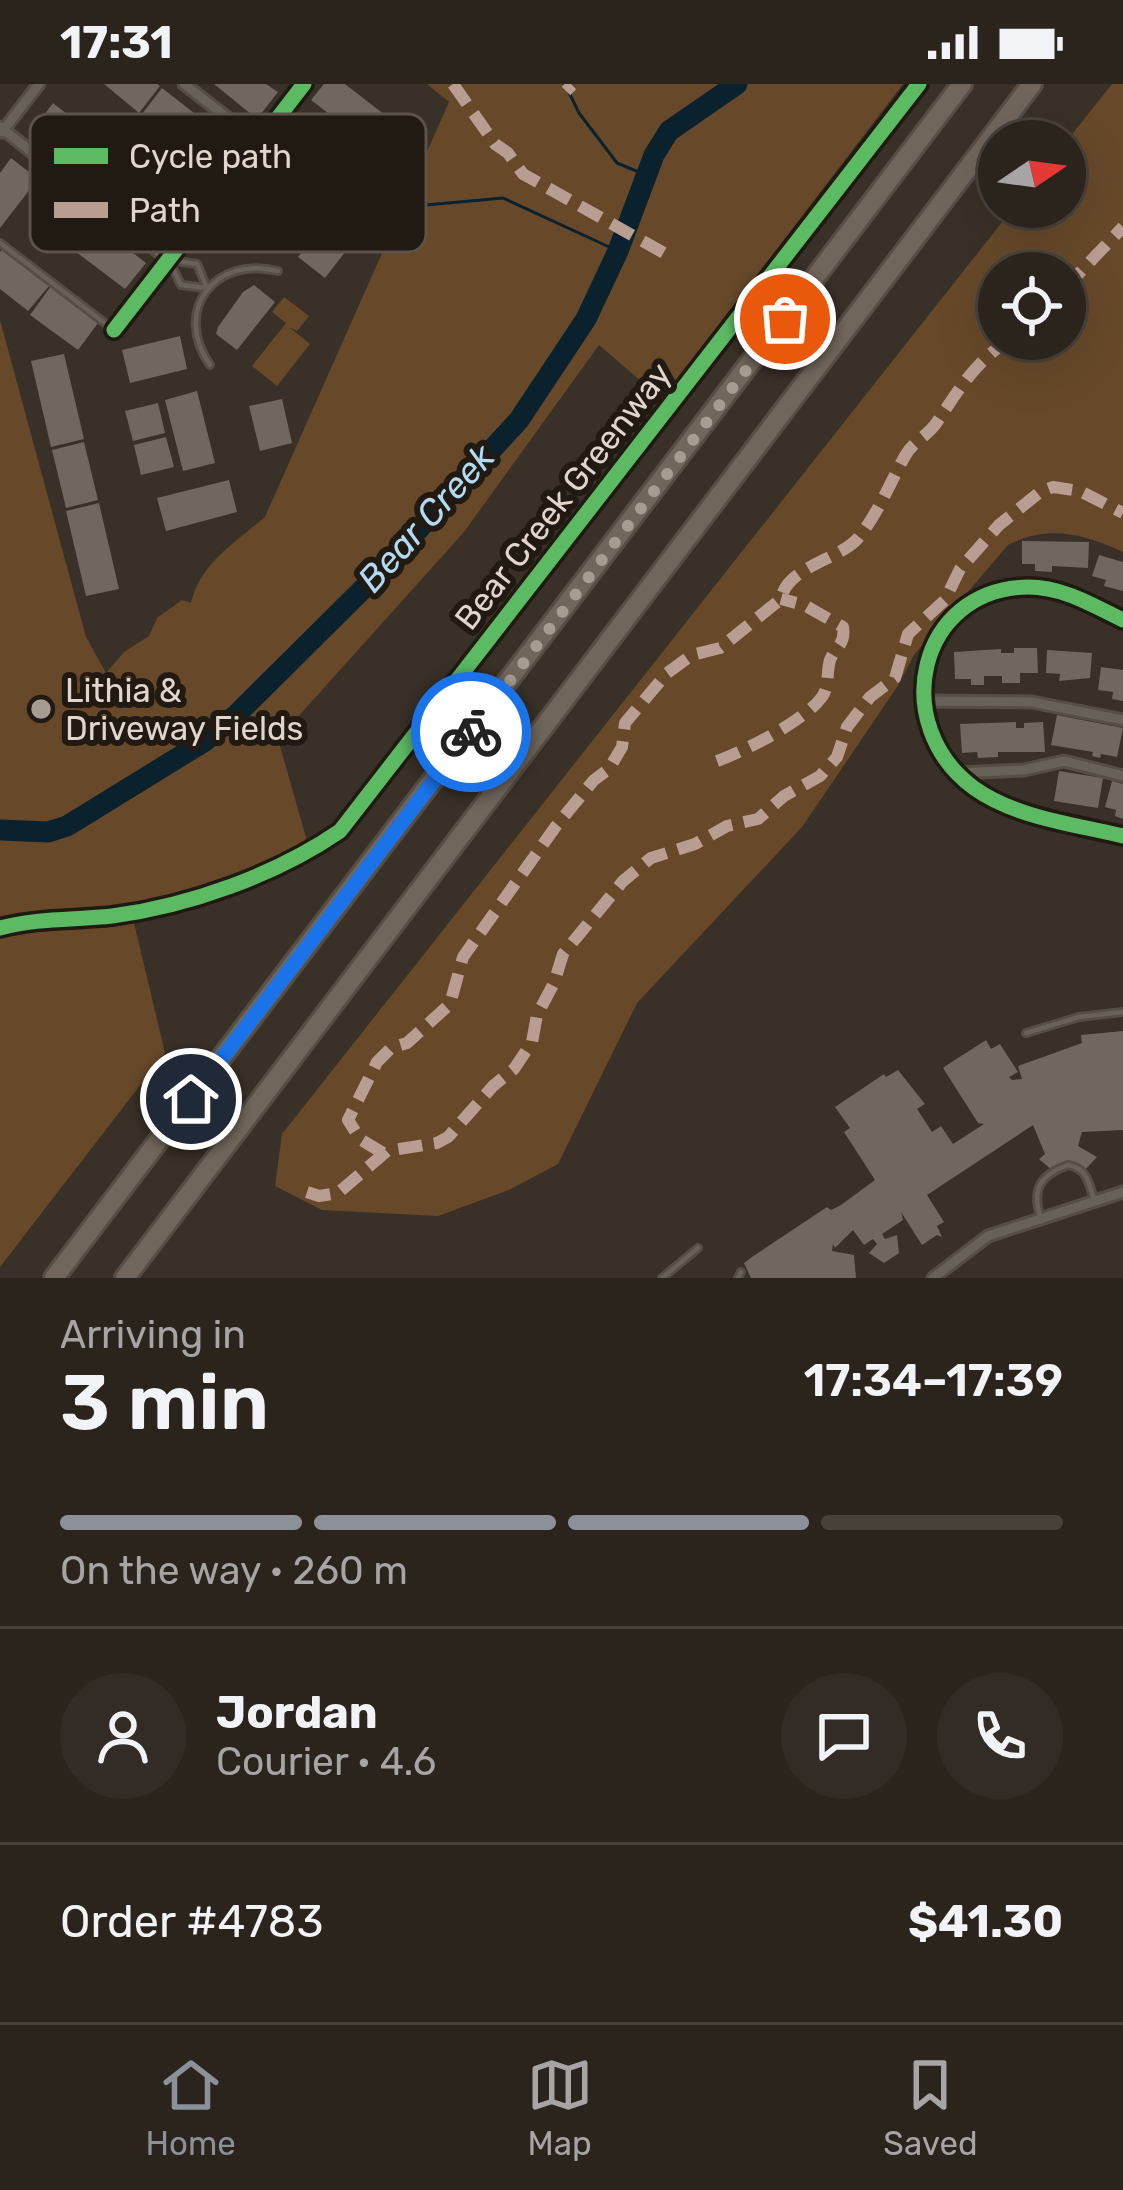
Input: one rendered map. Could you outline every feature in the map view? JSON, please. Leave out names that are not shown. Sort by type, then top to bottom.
[{"type":"highway","points":[[54,1278],[959,84]]},
{"type":"highway","points":[[124,1278],[1032,84]]},
{"type":"street","points":[[30,152],[1,130],[39,84]]},
{"type":"street","points":[[184,84],[223,114]]},
{"type":"street","points":[[281,114],[304,84]]},
{"type":"street","points":[[159,252],[169,260]]},
{"type":"street","points":[[114,330],[175,252]]},
{"type":"street","points":[[1123,620],[1056,590],[1024,587],[997,592],[970,606],[945,629],[927,664],[922,701],[937,746],[973,787],[1014,809],[1123,836]]},
{"type":"street","points":[[922,701],[1032,702],[1123,720]]},
{"type":"street","points":[[958,773],[1024,770],[1064,761],[1123,776]]},
{"type":"street","points":[[933,1278],[988,1236],[1123,1192]]},
{"type":"lane","points":[[0,243],[114,330]]},
{"type":"lane","points":[[169,260],[196,264],[207,288]]},
{"type":"lane","points":[[169,260],[181,285],[207,288]]},
{"type":"lane","points":[[210,365],[197,333],[196,314],[207,288],[233,269],[258,266],[278,271]]},
{"type":"lane","points":[[1026,1033],[1078,1017],[1123,1012]]},
{"type":"lane","points":[[1040,1216],[1037,1185],[1067,1165],[1087,1175],[1094,1200]]},
{"type":"lane","points":[[662,1278],[698,1248]]},
{"type":"shaded area","points":[[427,84],[903,84],[662,399],[599,345],[464,532],[278,739],[307,841],[241,875],[138,905],[129,902],[165,1053],[0,1267],[0,320],[86,637],[106,673],[124,652],[149,636],[157,618],[182,600],[191,603],[211,565],[265,517],[382,252],[426,252],[426,154],[449,102]]},
{"type":"shaded area","points":[[1112,84],[1123,84],[1123,552],[1094,540],[1052,533],[1008,545],[914,655],[802,827],[637,1003],[558,1164],[509,1190],[438,1216],[322,1210],[275,1186],[282,1134],[978,253],[978,360],[1086,360],[1086,252],[978,252],[997,228],[1086,228],[1083,120]]},
{"type":"shaded area","points":[[284,297],[309,316],[297,331],[289,327],[310,344],[277,386],[252,366],[286,323],[272,312]]},
{"type":"building","points":[[104,84],[157,84],[160,86],[139,113]]},
{"type":"building","points":[[214,84],[266,84],[278,92],[261,114],[251,114]]},
{"type":"building","points":[[324,84],[345,84],[384,114],[329,114],[311,100]]},
{"type":"building","points":[[162,88],[195,114],[142,114]]},
{"type":"building","points":[[53,103],[67,114],[45,114]]},
{"type":"building","points":[[11,158],[30,173],[30,189],[0,228],[0,173]]},
{"type":"building","points":[[4,247],[50,285],[28,311],[0,289]]},
{"type":"building","points":[[76,252],[132,252],[146,263],[125,289]]},
{"type":"building","points":[[302,252],[345,252],[325,278],[298,257]]},
{"type":"building","points":[[254,285],[275,302],[237,350],[216,334],[243,292]]},
{"type":"building","points":[[51,286],[98,323],[78,350],[30,315]]},
{"type":"building","points":[[180,336],[187,369],[130,383],[122,350]]},
{"type":"building","points":[[64,354],[84,439],[51,447],[31,361]]},
{"type":"building","points":[[197,391],[215,463],[183,471],[165,400]]},
{"type":"building","points":[[282,399],[292,443],[260,451],[249,406]]},
{"type":"building","points":[[158,403],[165,433],[133,441],[125,411]]},
{"type":"building","points":[[166,437],[174,467],[141,475],[134,445]]},
{"type":"building","points":[[84,442],[98,500],[66,508],[52,450]]},
{"type":"building","points":[[229,480],[237,512],[166,531],[157,498]]},
{"type":"building","points":[[99,503],[119,589],[86,596],[66,511]]},
{"type":"building","points":[[1022,541],[1089,542],[1088,568],[1052,566],[1052,572],[1035,571],[1035,564],[1022,564]]},
{"type":"building","points":[[1099,555],[1123,562],[1123,591],[1104,586],[1106,580],[1092,576]]},
{"type":"building","points":[[1014,648],[1037,648],[1038,673],[1020,673],[1020,683],[1002,683],[1002,676],[984,676],[984,685],[955,679],[954,652],[1001,649],[1001,653],[1014,653]]},
{"type":"building","points":[[1047,650],[1092,653],[1090,678],[1059,681],[1060,674],[1046,673]]},
{"type":"building","points":[[1101,667],[1123,670],[1123,701],[1112,699],[1113,692],[1098,690]]},
{"type":"building","points":[[1057,715],[1123,728],[1117,757],[1101,754],[1100,758],[1092,756],[1093,752],[1051,745]]},
{"type":"building","points":[[1016,722],[1016,728],[1024,728],[1024,723],[1043,722],[1045,752],[998,752],[998,757],[978,758],[977,752],[962,753],[960,724]]},
{"type":"building","points":[[1059,771],[1103,778],[1098,808],[1054,801]]},
{"type":"building","points":[[1112,781],[1123,784],[1123,819],[1115,816],[1116,810],[1105,807]]},
{"type":"building","points":[[1123,1031],[1123,1130],[1082,1132],[1078,1146],[1097,1157],[1085,1170],[1069,1164],[1053,1171],[1039,1159],[1045,1154],[1033,1125],[927,1195],[944,1222],[937,1226],[942,1237],[937,1235],[922,1245],[901,1212],[903,1220],[882,1234],[885,1239],[897,1235],[899,1253],[884,1263],[869,1253],[877,1244],[873,1239],[864,1245],[853,1230],[835,1248],[833,1244],[832,1251],[854,1255],[856,1278],[751,1278],[744,1263],[875,1180],[844,1132],[850,1128],[835,1107],[884,1074],[898,1070],[925,1104],[917,1109],[932,1132],[941,1126],[953,1144],[984,1124],[978,1123],[943,1068],[947,1065],[986,1040],[991,1049],[1000,1044],[1018,1072],[1009,1077],[1022,1079],[1018,1066],[1082,1043],[1081,1035]]},
{"type":"waterway","points":[[565,84],[579,113],[617,163],[646,175]]},
{"type":"waterway","name":"Bear Creek","points":[[0,830],[48,832],[67,826],[205,741],[372,580],[519,420],[586,319],[654,155],[669,131],[737,84]]},
{"type":"waterway","points":[[426,205],[503,198],[618,251]]},
{"type":"marked path","points":[[453,84],[495,144],[523,174],[671,257]]},
{"type":"marked path","points":[[566,91],[572,85]]},
{"type":"marked path","points":[[1086,266],[1123,227]]},
{"type":"marked path","points":[[383,1153],[360,1139],[348,1120],[377,1062],[391,1048],[407,1043],[450,1004],[463,957],[556,826],[609,769],[622,747],[625,723],[667,673],[692,655],[720,648],[781,599],[793,578],[859,537],[908,451],[933,427],[984,360]]},
{"type":"marked path","points":[[307,1192],[319,1196],[338,1193],[387,1151],[448,1137],[514,1069],[532,1042],[537,1015],[563,954],[623,881],[651,858],[695,844],[727,826],[758,819],[784,796],[820,776],[837,757],[847,727],[870,697],[895,678],[908,634],[945,600],[960,569],[999,525],[1053,487],[1080,491],[1123,513]]},
{"type":"marked path","points":[[717,761],[788,725],[824,692],[843,627],[804,605],[781,599]]},
{"type":"cycle path","points":[[281,114],[304,84]]},
{"type":"cycle path","name":"Bear Creek Greenway","points":[[0,928],[112,916],[201,896],[260,875],[340,831],[919,84]]},
{"type":"cycle path","points":[[114,330],[174,252]]},
{"type":"cycle path","points":[[1123,620],[1053,590],[1028,587],[990,594],[961,610],[939,635],[927,665],[924,697],[931,730],[947,761],[974,788],[1027,813],[1123,836]]},
{"type":"way so far","points":[[471,732],[785,319]]},
{"type":"place","name":"Lithia & Driveway Fields","points":[[41,709]]},
{"type":"route","points":[[191,1099],[471,732]]}]
